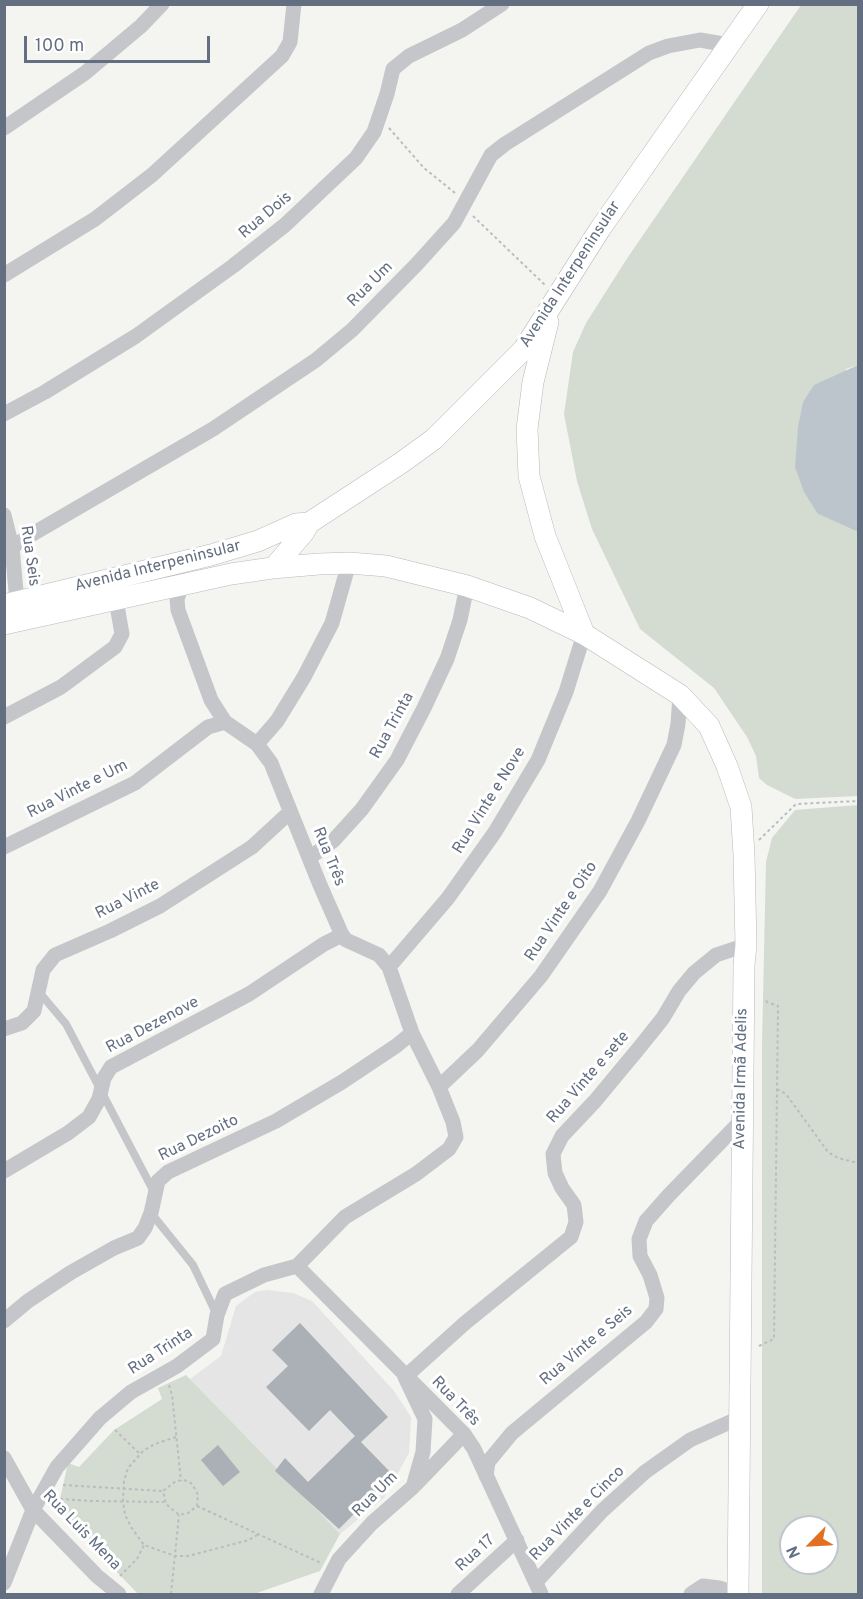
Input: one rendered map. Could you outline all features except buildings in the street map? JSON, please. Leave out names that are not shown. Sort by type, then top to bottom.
[{"type":"street","points":[[4,128],[84,73],[141,26],[162,4]]},
{"type":"street","points":[[4,275],[95,219],[160,167],[282,56],[290,42],[294,4]]},
{"type":"street","name":"Rua Dois","points":[[4,414],[45,392],[136,336],[233,266],[285,225],[356,158],[374,132],[393,69],[410,56],[462,30],[502,4]]},
{"type":"street","name":"Avenida Interpeninsular","points":[[4,624],[272,567],[304,532],[309,523],[434,439],[524,349],[600,230],[758,4]]},
{"type":"street","name":"Rua Um","points":[[12,547],[213,429],[316,360],[352,330],[454,223],[491,155],[505,144],[649,53],[668,46],[700,40],[729,45]]},
{"type":"street","points":[[556,299],[533,382],[527,429],[529,476],[545,536],[584,634]]},
{"type":"street","name":"Rua Seis","points":[[4,515],[12,547],[11,604]]},
{"type":"street","name":"Avenida Interpeninsular","points":[[11,604],[211,555],[260,540],[296,524],[309,523]]},
{"type":"street","points":[[260,540],[251,549],[251,560],[258,567],[272,567]]},
{"type":"street","points":[[257,744],[277,721],[299,686],[332,623],[349,563]]},
{"type":"street","name":"Avenida Irmã Adelis","points":[[272,567],[349,563],[386,566],[467,586],[530,608],[584,634],[680,695],[709,726],[727,766],[741,807],[744,855],[746,945],[742,1120],[738,1594]]},
{"type":"street","name":"Rua Três","points":[[182,585],[177,599],[178,610],[211,700],[225,722],[257,744],[271,763],[342,935]]},
{"type":"street","name":"Rua Trinta","points":[[309,858],[333,841],[362,809],[397,760],[447,659],[460,620],[467,586]]},
{"type":"street","points":[[4,717],[61,687],[115,647],[122,634],[116,600]]},
{"type":"street","name":"Rua Vinte e Nove","points":[[389,967],[448,898],[495,832],[538,760],[566,692],[584,634]]},
{"type":"street","name":"Rua Vinte e Oito","points":[[439,1087],[477,1050],[541,976],[600,891],[638,821],[674,745],[680,695]]},
{"type":"street","name":"Rua Vinte e Um","points":[[4,847],[135,783],[208,727],[225,722]]},
{"type":"street","name":"Rua Vinte","points":[[4,1029],[22,1023],[34,1011],[43,970],[55,955],[160,906],[252,847],[290,812]]},
{"type":"street","points":[[297,1266],[345,1217],[416,1174],[449,1149],[456,1137],[453,1122],[439,1087],[412,1033],[389,967],[379,955],[346,940],[342,935]]},
{"type":"street","name":"Rua Dezenove","points":[[4,1171],[68,1133],[89,1117],[99,1099],[104,1078],[111,1067],[249,994],[324,944],[342,935]]},
{"type":"street","name":"Rua Vinte e sete","points":[[405,1377],[465,1323],[572,1237],[576,1222],[574,1205],[555,1173],[553,1154],[562,1136],[595,1101],[645,1041],[694,973],[716,955],[746,945]]},
{"type":"street","name":"Rua Dezoito","points":[[4,1321],[28,1301],[70,1273],[114,1248],[138,1238],[145,1228],[158,1180],[168,1172],[276,1121],[342,1082],[412,1033]]},
{"type":"street","name":"Rua Vinte e Seis","points":[[486,1476],[488,1462],[512,1433],[646,1322],[656,1309],[657,1298],[640,1256],[639,1239],[646,1221],[742,1120]]},
{"type":"street","name":"Rua Trinta","points":[[4,1583],[33,1510],[57,1467],[100,1418],[131,1392],[177,1366],[213,1340],[216,1315],[225,1294],[264,1275],[297,1266]]},
{"type":"street","name":"Rua Três","points":[[297,1266],[464,1434],[474,1449],[539,1588]]},
{"type":"street","name":"Rua Um","points":[[321,1594],[339,1559],[372,1523],[412,1487],[423,1452],[425,1419],[405,1377]]},
{"type":"street","name":"Rua Vinte e Cinco","points":[[539,1588],[602,1511],[645,1472],[690,1440],[739,1418]]},
{"type":"street","points":[[412,1487],[464,1434]]},
{"type":"street","name":"Rua Luis Mena","points":[[4,1458],[33,1510],[97,1576],[119,1594]]},
{"type":"street","name":"Rua 17","points":[[458,1594],[517,1540]]},
{"type":"street","points":[[691,1594],[703,1586],[738,1594]]},
{"type":"lane","points":[[38,990],[66,1024],[154,1193]]},
{"type":"lane","points":[[150,1212],[193,1265],[216,1315]]},
{"type":"path","points":[[379,117],[424,168],[455,193],[463,206],[548,287],[552,283],[556,299]]},
{"type":"path","points":[[744,855],[796,804],[858,801]]},
{"type":"path","points":[[759,1346],[774,1340],[778,1006],[765,999]]},
{"type":"path","points":[[777,1089],[786,1094],[828,1152],[838,1158],[858,1163]]},
{"type":"path","points":[[169,1383],[181,1481]]},
{"type":"path","points":[[115,1430],[140,1454]]},
{"type":"path","points":[[176,1437],[155,1444],[140,1454],[128,1468],[122,1489],[125,1515],[144,1545],[175,1556],[188,1556],[249,1540],[259,1534]]},
{"type":"path","points":[[63,1485],[163,1491],[176,1481],[191,1483],[198,1495],[197,1506],[188,1513],[179,1515]]},
{"type":"path","points":[[163,1491],[164,1502]]},
{"type":"path","points":[[60,1499],[164,1502],[179,1515]]},
{"type":"path","points":[[197,1506],[324,1564]]},
{"type":"path","points":[[171,1594],[179,1515]]},
{"type":"path","points":[[120,1576],[137,1559],[144,1545]]},
{"type":"shaded area","points":[[801,5],[858,5],[858,365],[846,369],[818,514],[858,532],[858,796],[795,799],[767,785],[759,778],[756,756],[747,737],[714,688],[640,629],[592,529],[577,481],[564,414],[573,352],[586,323],[626,260]]},
{"type":"shaded area","points":[[858,365],[858,532],[818,514],[804,492],[795,467],[798,427],[803,402],[814,385]]},
{"type":"shaded area","points":[[858,805],[858,1594],[762,1594],[762,1045],[766,862],[772,838],[795,810]]},
{"type":"shaded area","points":[[267,1290],[293,1293],[312,1301],[394,1391],[411,1417],[409,1453],[384,1498],[340,1534],[275,1471],[190,1379],[221,1356],[236,1306],[255,1292]]},
{"type":"shaded area","points":[[186,1375],[340,1534],[320,1571],[254,1594],[138,1594],[66,1519],[60,1499],[68,1463],[79,1467],[114,1430],[162,1399],[158,1388]]}]
